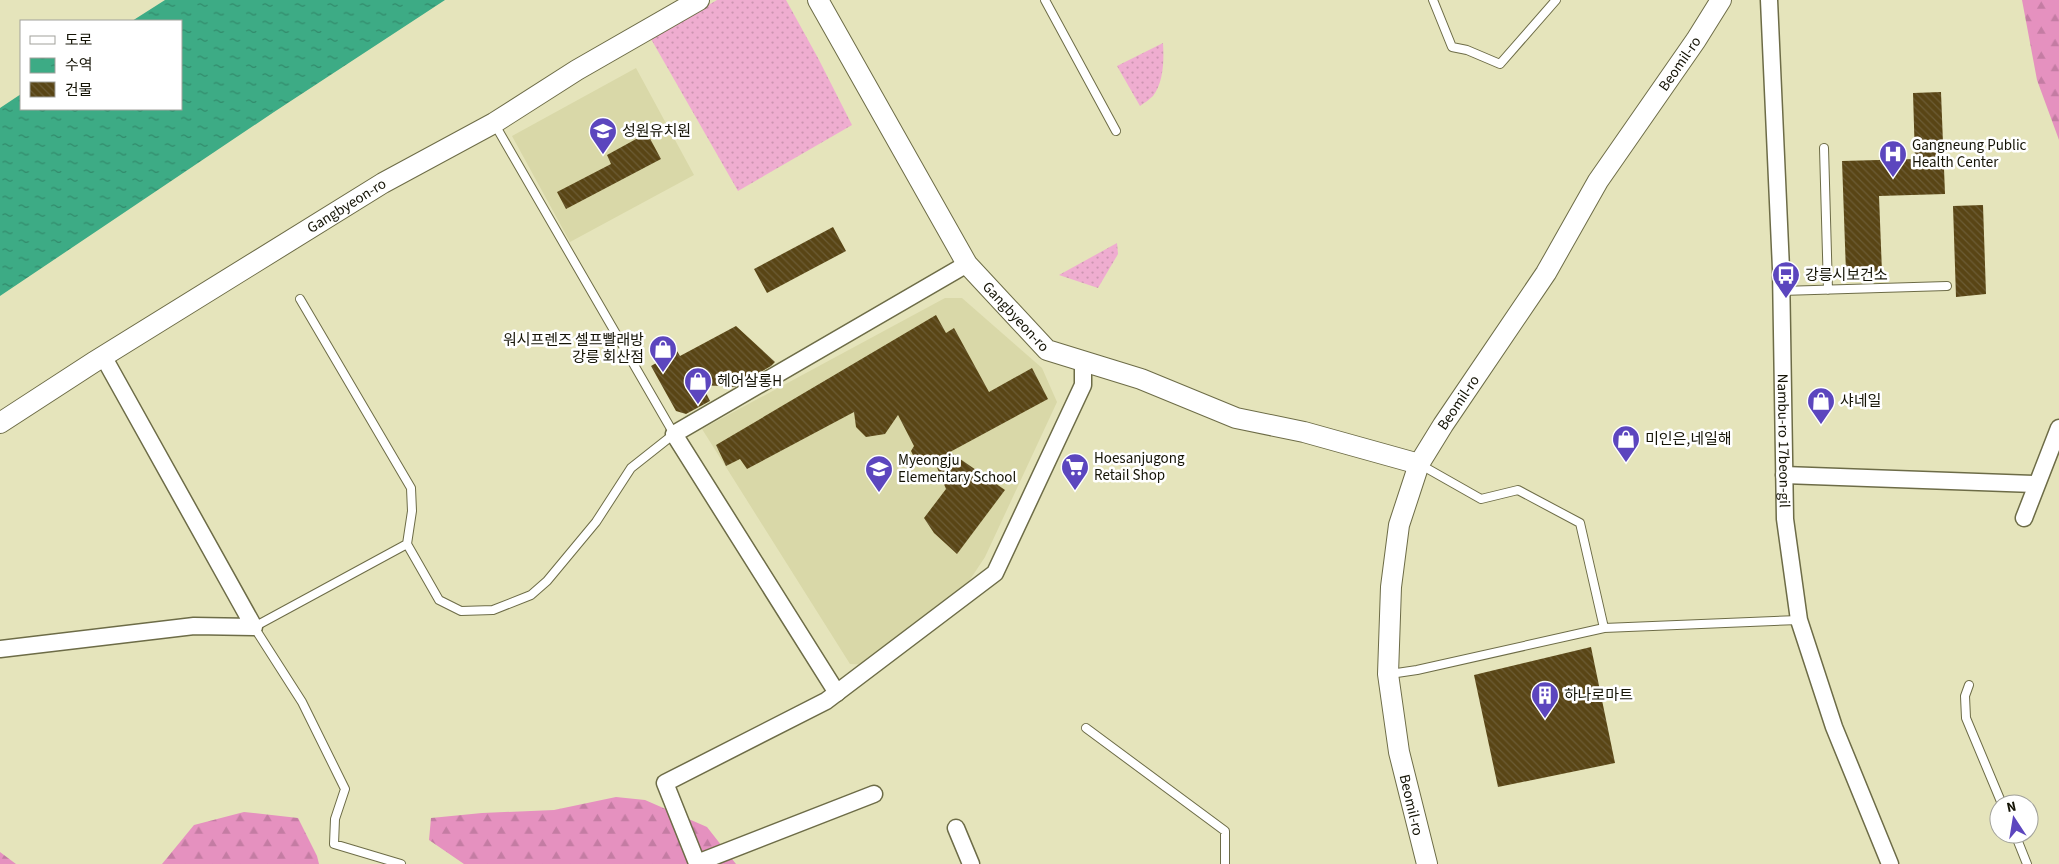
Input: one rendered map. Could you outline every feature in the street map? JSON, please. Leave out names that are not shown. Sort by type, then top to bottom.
[{"type":"street","name":"Gangbyeon-ro","points":[[0,423],[103,356],[384,183],[494,123],[576,70],[699,0]]},
{"type":"street","name":"Gangbyeon-ro","points":[[818,0],[967,264],[1047,350],[1141,379],[1236,418],[1304,432],[1419,464]]},
{"type":"street","name":"Beomil-ro","points":[[1427,864],[1399,752],[1388,674],[1391,587],[1399,525],[1419,464],[1443,424],[1546,273],[1598,181],[1696,40],[1721,0]]},
{"type":"street","name":"Nambu-ro 17beon-gil","points":[[1770,0],[1781,291],[1785,519],[1800,620],[1834,727],[1890,864]]},
{"type":"street","points":[[837,693],[674,434],[967,264]]},
{"type":"street","points":[[103,356],[254,627]]},
{"type":"street","points":[[874,794],[697,863],[665,783],[826,701],[994,573],[1084,385],[1083,361]]},
{"type":"street","points":[[2024,518],[2059,428]]},
{"type":"street","points":[[1784,475],[2036,484]]},
{"type":"street","points":[[0,649],[194,626],[254,627]]},
{"type":"street","points":[[956,828],[970,864]]},
{"type":"lane","points":[[1045,0],[1116,131]]},
{"type":"lane","points":[[1433,0],[1452,47],[1467,50],[1500,64],[1556,0]]},
{"type":"lane","points":[[300,299],[411,488],[412,511],[407,544],[439,600],[461,611],[493,610],[531,595],[547,581],[596,522],[631,468],[674,434],[494,123]]},
{"type":"lane","points":[[1824,148],[1828,290]]},
{"type":"lane","points":[[1781,291],[1947,286]]},
{"type":"lane","points":[[1419,464],[1481,499],[1518,490],[1580,523],[1604,628]]},
{"type":"lane","points":[[401,864],[334,844],[335,819],[345,789],[302,702],[254,627],[407,544]]},
{"type":"lane","points":[[1388,674],[1416,670],[1604,628],[1800,620]]},
{"type":"lane","points":[[1969,684],[1965,696],[1966,718],[1998,794]]},
{"type":"lane","points":[[1086,728],[1225,831],[1225,864]]},
{"type":"lane","points":[[2018,844],[2027,864]]},
{"type":"shaded area","points":[[717,0],[786,0],[852,125],[738,191],[651,39]]},
{"type":"shaded area","points":[[1163,43],[1163,63],[1157,90],[1153,96],[1140,106],[1117,66]]},
{"type":"shaded area","name":"성원유치원","points":[[636,68],[694,175],[570,242],[512,136]]},
{"type":"shaded area","points":[[1117,243],[1118,254],[1098,288],[1059,275]]},
{"type":"shaded area","name":"Myeongju Elementary School","points":[[945,298],[962,298],[1042,368],[1057,402],[985,557],[965,587],[870,665],[850,664],[702,429]]},
{"type":"green space","points":[[2022,0],[2059,0],[2059,140],[2037,80]]},
{"type":"green space","points":[[616,797],[645,800],[707,827],[736,864],[464,864],[429,840],[431,818],[482,813],[554,810]]},
{"type":"green space","points":[[244,812],[298,818],[317,856],[319,864],[162,864],[194,825]]},
{"type":"green space","points":[[0,852],[16,864],[0,864]]},
{"type":"water","points":[[165,0],[445,0],[0,296],[0,108],[20,95],[20,110],[182,110],[182,20],[134,20]]},
{"type":"building","name":"Gangneung Public Health Center","points":[[1941,92],[1945,194],[1879,196],[1882,272],[1846,273],[1842,161],[1915,159],[1913,93]]},
{"type":"building","points":[[647,133],[661,159],[566,209],[557,192],[611,164],[607,155]]},
{"type":"building","points":[[1983,205],[1986,294],[1956,297],[1953,206]]},
{"type":"building","points":[[833,227],[846,251],[767,293],[754,269]]},
{"type":"building","points":[[936,315],[946,333],[954,328],[989,392],[1032,368],[1048,399],[950,452],[1005,490],[957,554],[934,533],[924,518],[946,489],[933,458],[918,465],[911,451],[914,446],[898,415],[885,434],[866,437],[856,427],[854,412],[747,469],[740,459],[726,466],[716,445]]},
{"type":"building","points":[[736,326],[775,362],[735,387],[702,385],[710,401],[686,414],[676,411],[651,366],[677,351],[680,356]]},
{"type":"building","name":"하나로마트","points":[[1591,647],[1615,763],[1498,787],[1474,675]]},
{"type":"place","name":"성원유치원","points":[[603,155]]},
{"type":"place","name":"Gangneung Public Health Center","points":[[1893,178]]},
{"type":"place","name":"강릉시보건소","points":[[1786,299]]},
{"type":"place","name":"워시프렌즈 셀프빨래방 강릉 회산점","points":[[663,373]]},
{"type":"place","name":"헤어살롱H","points":[[698,405]]},
{"type":"place","name":"샤네일","points":[[1821,425]]},
{"type":"place","name":"미인은,네일해","points":[[1626,463]]},
{"type":"place","name":"Hoesanjugong Retail Shop","points":[[1075,491]]},
{"type":"place","name":"Myeongju Elementary School","points":[[879,493]]},
{"type":"place","name":"하나로마트","points":[[1545,719]]}]
